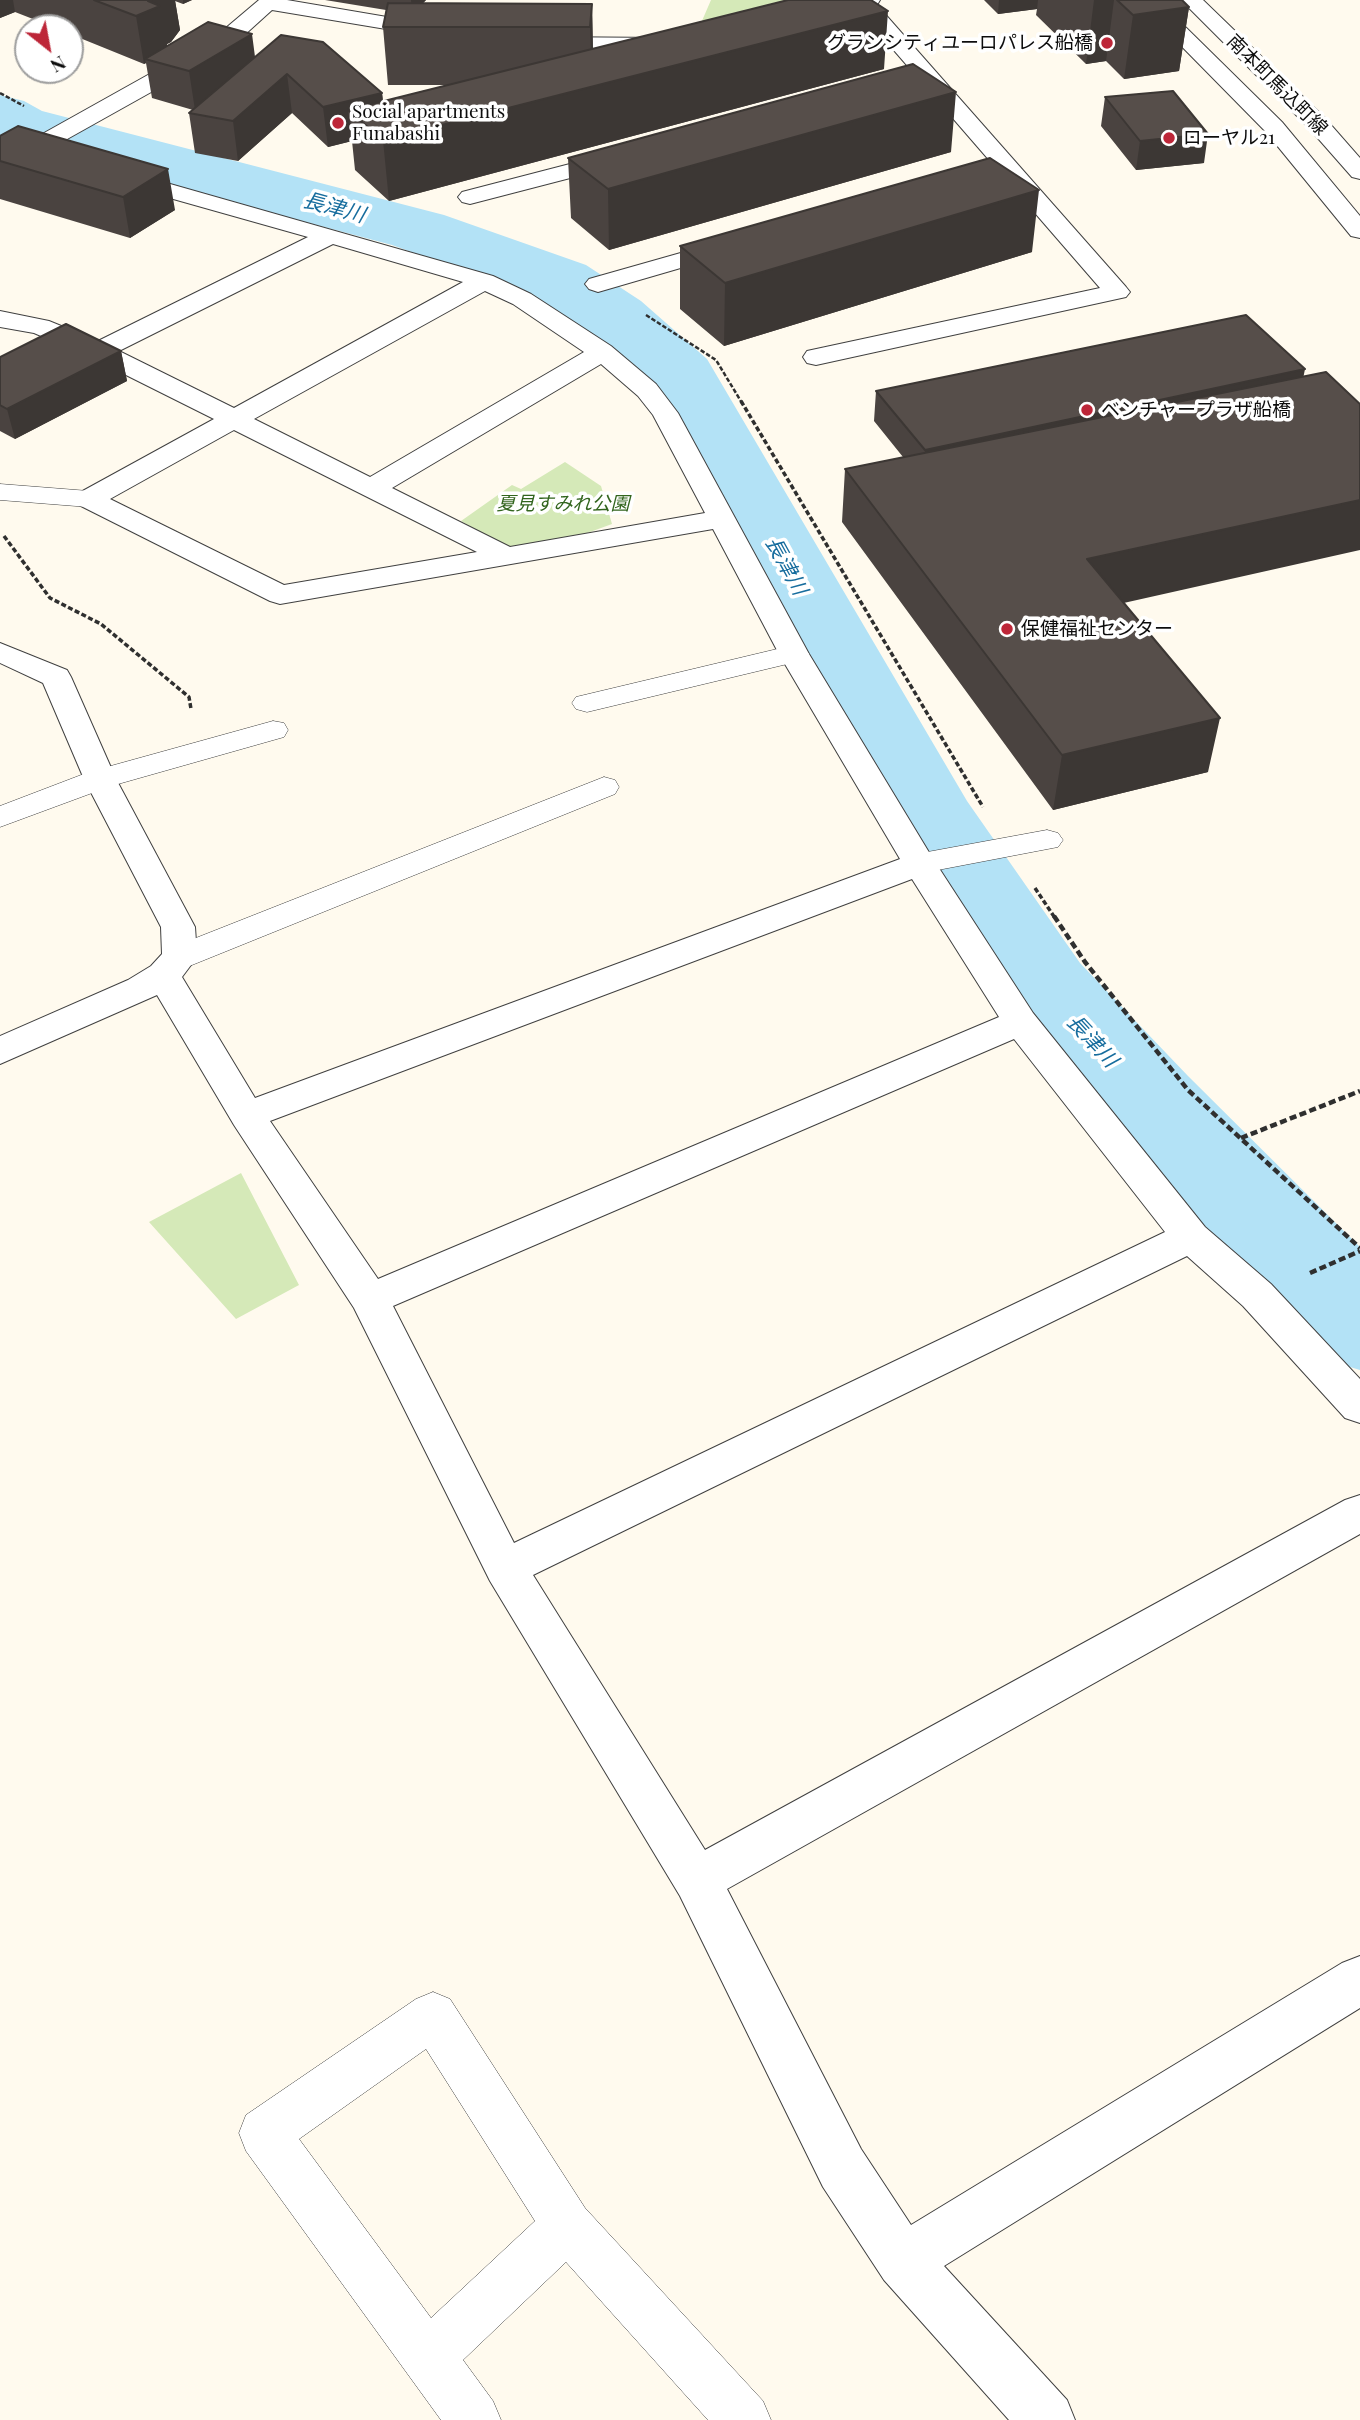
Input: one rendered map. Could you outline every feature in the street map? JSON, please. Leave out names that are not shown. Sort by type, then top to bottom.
[{"type":"street","name":"南本町馬込町線","points":[[1146,0],[1274,127],[1360,231]]},
{"type":"street","name":"南本町馬込町線","points":[[1191,0],[1316,122],[1360,172]]},
{"type":"street","points":[[22,152],[222,43],[269,2],[452,34]]},
{"type":"street","points":[[816,357],[1117,292],[930,79],[868,3],[839,13]]},
{"type":"street","points":[[518,43],[678,44]]},
{"type":"street","points":[[903,86],[930,79]]},
{"type":"street","points":[[1274,127],[1316,122]]},
{"type":"street","points":[[0,137],[22,152],[80,166],[484,281],[522,299],[601,352],[647,390],[665,413],[794,654],[1020,1022],[1191,1237],[1257,1296],[1360,1406]]},
{"type":"street","points":[[470,197],[646,152]]},
{"type":"street","points":[[981,175],[1008,167]]},
{"type":"street","points":[[99,351],[329,236]]},
{"type":"street","points":[[598,284],[757,239]]},
{"type":"street","points":[[89,499],[484,281]]},
{"type":"street","points":[[0,319],[40,326],[99,351],[373,486],[504,555]]},
{"type":"street","points":[[373,486],[601,352]]},
{"type":"street","points":[[89,499],[280,595],[721,519]]},
{"type":"street","points":[[0,652],[55,677],[100,779],[178,927],[172,966],[247,1115],[370,1299],[505,1568],[697,1880],[842,2168],[903,2261],[1047,2420]]},
{"type":"street","points":[[247,1115],[921,863]]},
{"type":"street","points":[[0,1051],[140,989],[172,966]]},
{"type":"street","points":[[370,1299],[1020,1022]]},
{"type":"street","points":[[505,1568],[1191,1237]]},
{"type":"street","points":[[697,1880],[1360,1513]]},
{"type":"street","points":[[903,2261],[1360,1980]]},
{"type":"lane","points":[[0,492],[89,499]]},
{"type":"lane","points":[[587,703],[794,654]]},
{"type":"lane","points":[[0,817],[100,779],[273,730]]},
{"type":"lane","points":[[172,966],[604,787]]},
{"type":"lane","points":[[921,863],[1047,840]]},
{"type":"lane","points":[[474,2420],[264,2133],[433,2016],[567,2226],[744,2420]]},
{"type":"lane","points":[[427,2358],[567,2226]]},
{"type":"path","points":[[0,531],[50,598],[101,624],[189,697],[196,751]]},
{"type":"path","points":[[999,849],[1102,984],[1188,1090],[1360,1250],[1347,1256]]},
{"type":"path","points":[[1241,1138],[1360,1091]]},
{"type":"green space","points":[[711,0],[857,0],[695,37]]},
{"type":"green space","name":"夏見すみれ公園","points":[[565,462],[601,486],[612,524],[557,544],[512,551],[461,521],[512,485],[521,489]]},
{"type":"green space","points":[[241,1173],[299,1285],[236,1319],[149,1222]]},
{"type":"building","points":[[94,0],[152,0],[148,1],[160,6],[136,16]]},
{"type":"building","points":[[788,0],[871,0],[888,11],[383,140],[348,110]]},
{"type":"building","points":[[1117,0],[1182,0],[1189,7],[1133,15]]},
{"type":"building","points":[[388,3],[592,4],[590,27],[383,27]]},
{"type":"building","points":[[208,22],[252,34],[189,71],[145,59]]},
{"type":"building","points":[[281,35],[323,42],[382,93],[323,107],[287,74],[233,121],[189,113]]},
{"type":"building","points":[[913,64],[956,92],[608,189],[568,158]]},
{"type":"building","points":[[1173,91],[1208,134],[1140,141],[1105,97]]},
{"type":"building","points":[[18,126],[168,169],[123,197],[0,161],[0,136]]},
{"type":"building","points":[[990,158],[1039,190],[725,283],[680,246]]},
{"type":"building","points":[[1246,315],[1305,369],[925,450],[876,391]]},
{"type":"building","points":[[66,324],[121,351],[7,409],[0,405],[0,357]]},
{"type":"building","name":"保健福祉センター","points":[[1326,372],[1360,404],[1360,500],[1087,559],[1220,718],[1062,755],[845,469]]},
{"type":"waterway","name":"長津川","points":[[0,115],[18,125],[418,230],[560,281],[614,317],[679,376],[924,812],[1043,989],[1149,1104],[1360,1323]]},
{"type":"place","name":"グランシティユーロパレス船橋","points":[[1107,43]]},
{"type":"place","name":"Social apartments Funabashi","points":[[338,123]]},
{"type":"place","name":"ローヤル21","points":[[1169,138]]},
{"type":"place","name":"ベンチャープラザ船橋","points":[[1087,410]]},
{"type":"place","name":"保健福祉センター","points":[[1007,629]]}]
